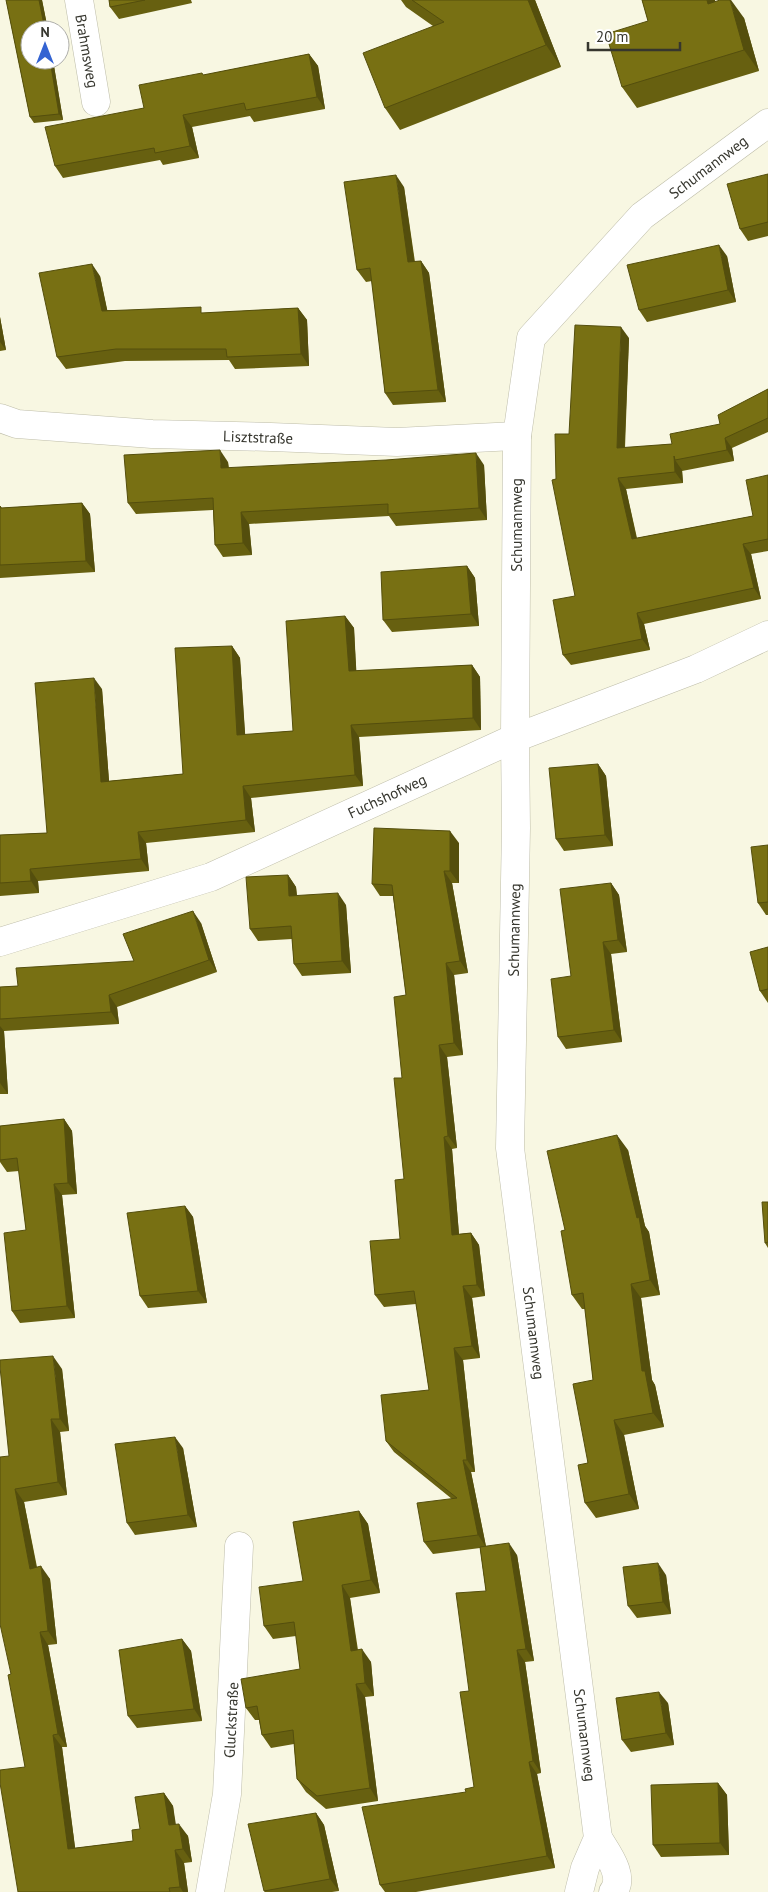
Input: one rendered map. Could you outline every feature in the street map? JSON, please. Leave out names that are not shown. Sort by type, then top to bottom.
[{"type":"street","name":"Brahmsweg","points":[[79,0],[96,102]]},
{"type":"street","name":"Schumannweg","points":[[613,1892],[616,1889],[616,1868],[598,1838],[510,1148],[516,828],[517,436],[531,338],[642,216],[768,123]]},
{"type":"street","name":"Lisztstraße","points":[[0,418],[17,424],[152,434],[271,436],[397,442],[517,436]]},
{"type":"street","name":"Fuchshofweg","points":[[0,942],[211,877],[515,738],[696,669],[768,635]]},
{"type":"street","name":"Gluckstraße","points":[[210,1892],[227,1794],[239,1546]]},
{"type":"street","points":[[580,1892],[585,1868],[598,1838]]},
{"type":"building","points":[[6,0],[39,0],[43,20],[20,20],[20,68]]},
{"type":"building","points":[[109,0],[145,0],[110,7]]},
{"type":"building","points":[[412,0],[528,0],[546,45],[385,108],[363,53],[444,22]]},
{"type":"building","points":[[642,0],[707,0],[708,4],[720,0],[730,0],[744,50],[622,87],[606,34],[648,21]]},
{"type":"building","points":[[309,54],[317,97],[246,110],[244,103],[183,115],[190,146],[155,153],[154,148],[55,166],[45,127],[144,108],[139,85],[202,73],[203,75]]},
{"type":"building","points":[[20,70],[52,70],[59,114],[30,117]]},
{"type":"building","points":[[768,174],[768,222],[740,229],[727,184]]},
{"type":"building","points":[[396,175],[408,262],[421,261],[438,390],[385,393],[370,268],[357,270],[344,182]]},
{"type":"building","points":[[719,245],[728,290],[639,310],[627,265]]},
{"type":"building","points":[[92,264],[102,311],[201,307],[201,313],[298,308],[301,354],[227,357],[226,349],[116,349],[57,357],[39,273]]},
{"type":"building","points":[[575,325],[621,327],[617,448],[672,444],[670,434],[720,424],[718,415],[768,389],[768,418],[725,438],[727,450],[675,460],[674,456],[675,472],[618,478],[632,539],[753,516],[746,480],[768,475],[768,539],[743,544],[754,588],[637,613],[642,639],[563,655],[553,600],[575,596],[552,480],[556,479],[555,434],[569,434]]},
{"type":"building","points":[[220,450],[221,468],[386,460],[476,453],[479,508],[388,514],[388,504],[241,512],[243,543],[215,545],[213,498],[128,503],[124,455]]},
{"type":"building","points":[[82,503],[86,561],[0,565],[0,506],[1,508]]},
{"type":"building","points":[[467,566],[471,614],[383,620],[381,572]]},
{"type":"building","points":[[345,616],[349,671],[472,665],[473,718],[351,725],[355,775],[243,786],[246,820],[138,832],[141,859],[30,869],[31,881],[0,883],[0,835],[47,833],[35,683],[94,678],[101,782],[183,774],[175,648],[232,646],[237,735],[293,731],[286,621]]},
{"type":"building","points":[[598,764],[605,835],[556,839],[549,768]]},
{"type":"building","points":[[374,828],[450,831],[450,871],[444,871],[460,961],[446,963],[454,1043],[439,1045],[448,1136],[444,1137],[452,1235],[471,1233],[477,1285],[463,1286],[472,1346],[454,1348],[467,1460],[463,1460],[478,1535],[424,1542],[417,1503],[457,1498],[386,1441],[381,1395],[429,1390],[414,1291],[375,1295],[370,1241],[400,1239],[395,1180],[404,1179],[394,1078],[402,1078],[394,997],[406,995],[392,885],[372,884]]},
{"type":"building","points":[[768,845],[768,902],[758,903],[751,847]]},
{"type":"building","points":[[288,875],[289,896],[338,893],[342,961],[294,964],[291,926],[250,929],[246,877]]},
{"type":"building","points":[[611,883],[618,940],[603,942],[614,1030],[558,1037],[551,979],[571,976],[560,889]]},
{"type":"building","points":[[193,911],[209,960],[109,995],[111,1012],[0,1019],[0,987],[18,986],[16,968],[134,961],[123,934]]},
{"type":"building","points":[[768,947],[768,989],[760,991],[750,952]]},
{"type":"building","points":[[64,1119],[68,1183],[54,1184],[67,1306],[12,1311],[4,1233],[26,1230],[17,1158],[0,1160],[0,1126]]},
{"type":"building","points":[[617,1135],[637,1218],[639,1217],[650,1280],[631,1284],[642,1371],[645,1371],[653,1413],[614,1420],[629,1494],[585,1503],[578,1465],[588,1463],[573,1384],[593,1380],[583,1293],[572,1295],[561,1231],[565,1230],[547,1151]]},
{"type":"building","points":[[762,1202],[768,1202],[768,1242],[765,1243]]},
{"type":"building","points":[[185,1206],[198,1291],[140,1296],[127,1213]]},
{"type":"building","points":[[53,1356],[60,1419],[51,1419],[58,1482],[15,1489],[30,1569],[41,1566],[48,1631],[40,1632],[58,1734],[53,1735],[68,1849],[133,1841],[132,1830],[140,1829],[135,1797],[164,1793],[169,1825],[179,1824],[183,1849],[175,1850],[180,1887],[169,1888],[170,1892],[18,1892],[0,1783],[0,1770],[25,1767],[8,1675],[11,1674],[0,1624],[0,1457],[9,1456],[0,1360]]},
{"type":"building","points":[[175,1437],[188,1515],[127,1523],[115,1444]]},
{"type":"building","points":[[359,1511],[371,1580],[342,1585],[351,1651],[362,1649],[365,1683],[356,1684],[370,1788],[317,1796],[297,1779],[293,1730],[262,1735],[257,1706],[246,1708],[241,1679],[300,1669],[294,1622],[264,1626],[259,1587],[303,1581],[293,1522]]},
{"type":"building","points":[[509,1543],[526,1649],[517,1650],[533,1761],[529,1762],[547,1856],[380,1885],[362,1807],[466,1792],[465,1789],[474,1787],[460,1692],[469,1691],[456,1593],[486,1591],[480,1547]]},
{"type":"building","points":[[658,1563],[663,1602],[628,1606],[623,1567]]},
{"type":"building","points":[[182,1639],[194,1709],[128,1716],[119,1650]]},
{"type":"building","points":[[659,1692],[666,1733],[622,1740],[616,1698]]},
{"type":"building","points":[[718,1783],[720,1843],[653,1845],[651,1785]]},
{"type":"building","points":[[316,1813],[330,1879],[264,1891],[248,1824]]}]
